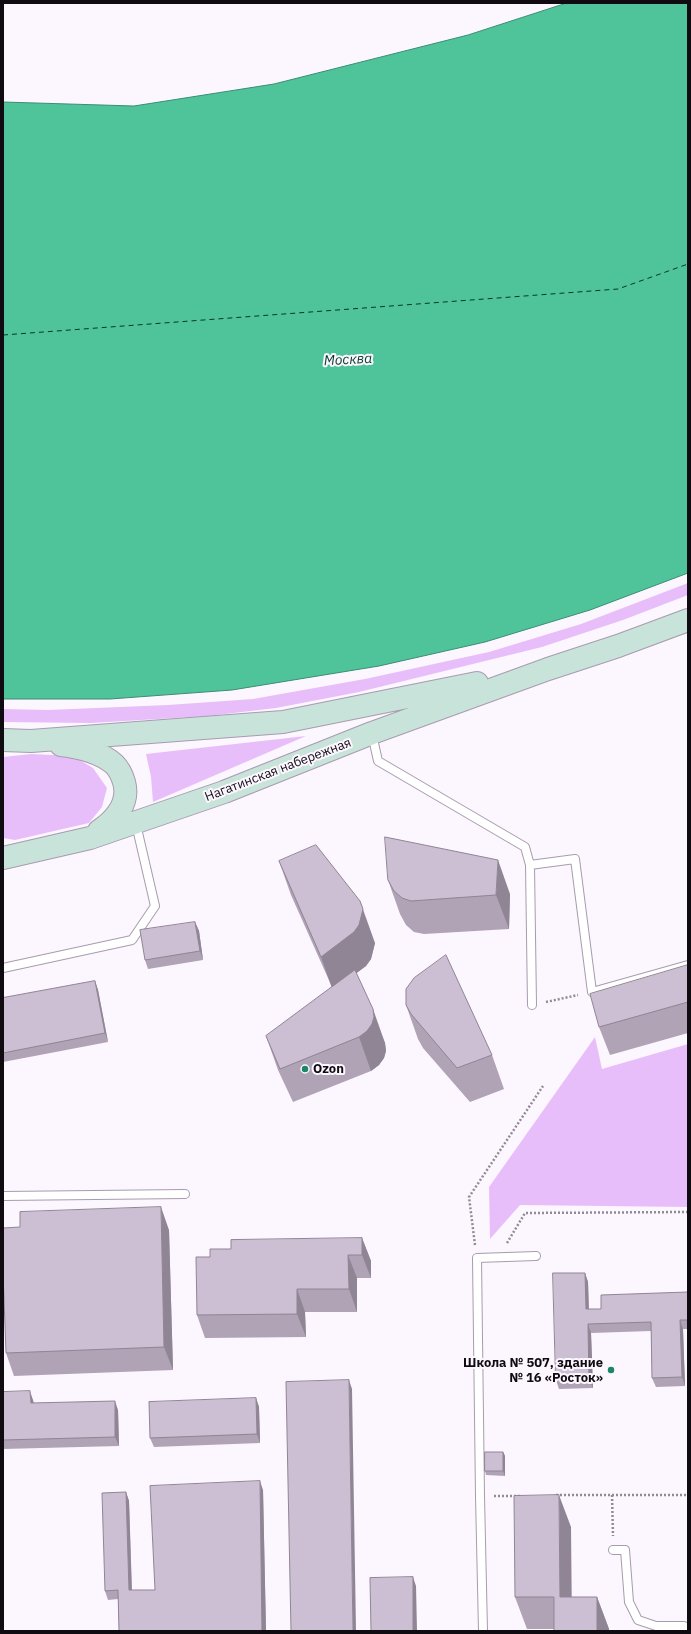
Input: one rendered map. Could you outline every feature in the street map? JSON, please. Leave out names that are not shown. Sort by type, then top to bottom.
[{"type":"main road","name":"Нагатинская набережная","points":[[13,853],[90,838],[224,792],[372,733],[688,620]]},
{"type":"main road","name":"Нагатинская набережная","points":[[3,740],[31,741],[283,722],[548,669]]},
{"type":"main road","points":[[31,741],[68,746],[100,755],[114,764],[122,774],[126,788],[125,800],[119,812],[107,825],[90,838]]},
{"type":"lane","points":[[372,733],[378,761],[525,847],[530,865],[532,1005]]},
{"type":"lane","points":[[3,968],[132,940],[155,906],[136,822]]},
{"type":"lane","points":[[530,865],[575,859],[592,992],[688,965]]},
{"type":"lane","points":[[3,1196],[184,1194]]},
{"type":"lane","points":[[483,1631],[477,1258],[536,1256]]},
{"type":"lane","points":[[614,1550],[625,1550],[628,1602],[638,1620],[656,1626],[684,1626],[688,1629]]},
{"type":"path","points":[[532,1005],[592,992]]},
{"type":"path","points":[[477,1258],[469,1197],[543,1086]]},
{"type":"path","points":[[498,1257],[525,1213],[688,1212]]},
{"type":"path","points":[[612,1495],[614,1550]]},
{"type":"path","points":[[550,1496],[688,1495]]},
{"type":"path","points":[[480,1496],[526,1496]]},
{"type":"shaded area","points":[[688,583],[688,595],[623,620],[542,647],[359,692],[276,708],[208,716],[91,723],[3,722],[3,709],[48,710],[168,705],[253,699],[365,679],[489,652],[581,624]]},
{"type":"shaded area","points":[[306,736],[153,802],[151,777],[146,754]]},
{"type":"shaded area","points":[[31,754],[73,756],[93,768],[107,788],[102,807],[89,823],[15,840],[3,838],[3,757]]},
{"type":"shaded area","points":[[595,1037],[602,1069],[688,1044],[688,1207],[520,1205],[490,1239],[489,1187]]},
{"type":"water","name":"Москва","points":[[567,3],[688,3],[688,573],[590,610],[485,642],[379,666],[232,690],[110,699],[3,699],[3,102],[134,106],[274,84],[468,35]]},
{"type":"building","points":[[385,837],[498,860],[496,895],[411,901],[402,898],[394,891],[388,880]]},
{"type":"building","points":[[316,845],[360,901],[363,909],[359,925],[354,932],[321,957],[279,861]]},
{"type":"building","points":[[195,922],[200,951],[145,960],[140,930]]},
{"type":"building","points":[[446,955],[492,1055],[457,1068],[411,1014],[406,1005],[406,989],[414,978]]},
{"type":"building","points":[[688,965],[688,1002],[599,1027],[590,994]]},
{"type":"building","points":[[355,970],[373,1009],[374,1017],[372,1024],[367,1031],[359,1037],[280,1069],[266,1036]]},
{"type":"building","points":[[95,981],[105,1033],[3,1053],[3,998]]},
{"type":"building","points":[[161,1207],[164,1347],[6,1353],[3,1228],[20,1227],[20,1212]]},
{"type":"building","points":[[362,1238],[362,1255],[348,1255],[349,1289],[297,1289],[297,1314],[197,1315],[196,1257],[210,1257],[210,1249],[231,1249],[231,1240]]},
{"type":"building","points":[[553,1273],[585,1273],[586,1309],[601,1309],[601,1295],[688,1292],[688,1320],[680,1320],[682,1377],[652,1378],[651,1322],[588,1324],[589,1379],[556,1380]]},
{"type":"building","points":[[349,1380],[353,1631],[291,1631],[286,1382]]},
{"type":"building","points":[[30,1391],[31,1403],[115,1401],[115,1437],[3,1440],[3,1392]]},
{"type":"building","points":[[256,1398],[257,1434],[150,1438],[149,1402]]},
{"type":"building","points":[[485,1452],[503,1452],[503,1471],[485,1471]]},
{"type":"building","points":[[260,1481],[262,1631],[119,1631],[118,1590],[105,1591],[102,1493],[126,1492],[129,1590],[155,1590],[150,1486]]},
{"type":"building","points":[[559,1495],[560,1597],[597,1597],[597,1631],[554,1631],[554,1597],[515,1597],[514,1496]]},
{"type":"building","points":[[413,1577],[413,1631],[371,1631],[370,1578]]},
{"type":"ferry route","points":[[3,335],[618,289],[688,264]]},
{"type":"place","name":"Ozon","points":[[305,1069]]},
{"type":"place","name":"Школа № 507, здание № 16 «Росток»","points":[[611,1370]]}]
